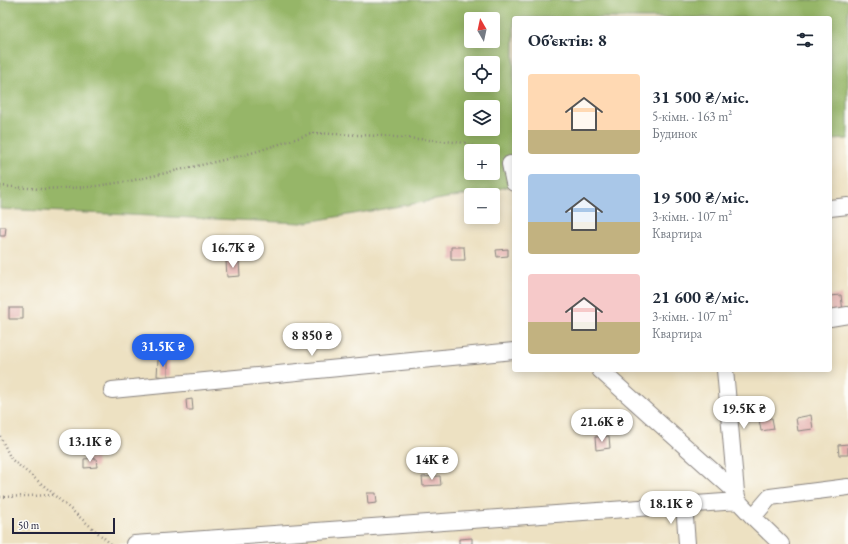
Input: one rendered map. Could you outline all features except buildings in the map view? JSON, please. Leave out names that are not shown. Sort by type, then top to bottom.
[{"type":"street","points":[[510,164],[512,174]]},
{"type":"street","points":[[832,208],[848,206]]},
{"type":"street","points":[[832,318],[848,315]]},
{"type":"street","points":[[112,390],[512,351]]},
{"type":"street","points":[[602,372],[737,496],[753,517],[781,544]]},
{"type":"street","points":[[725,372],[737,496]]},
{"type":"street","points":[[753,517],[770,497],[848,487]]},
{"type":"street","points":[[134,544],[684,504],[737,496]]},
{"type":"street","points":[[684,504],[687,544]]},
{"type":"path","points":[[0,186],[41,189],[89,187],[130,181],[255,152],[313,133],[381,136],[469,144]]},
{"type":"path","points":[[0,436],[11,459],[111,544]]},
{"type":"path","points":[[0,497],[54,495]]},
{"type":"green space","points":[[0,0],[848,0],[848,139],[832,140],[832,16],[512,16],[512,186],[500,188],[464,188],[464,195],[301,223],[0,209]]}]
